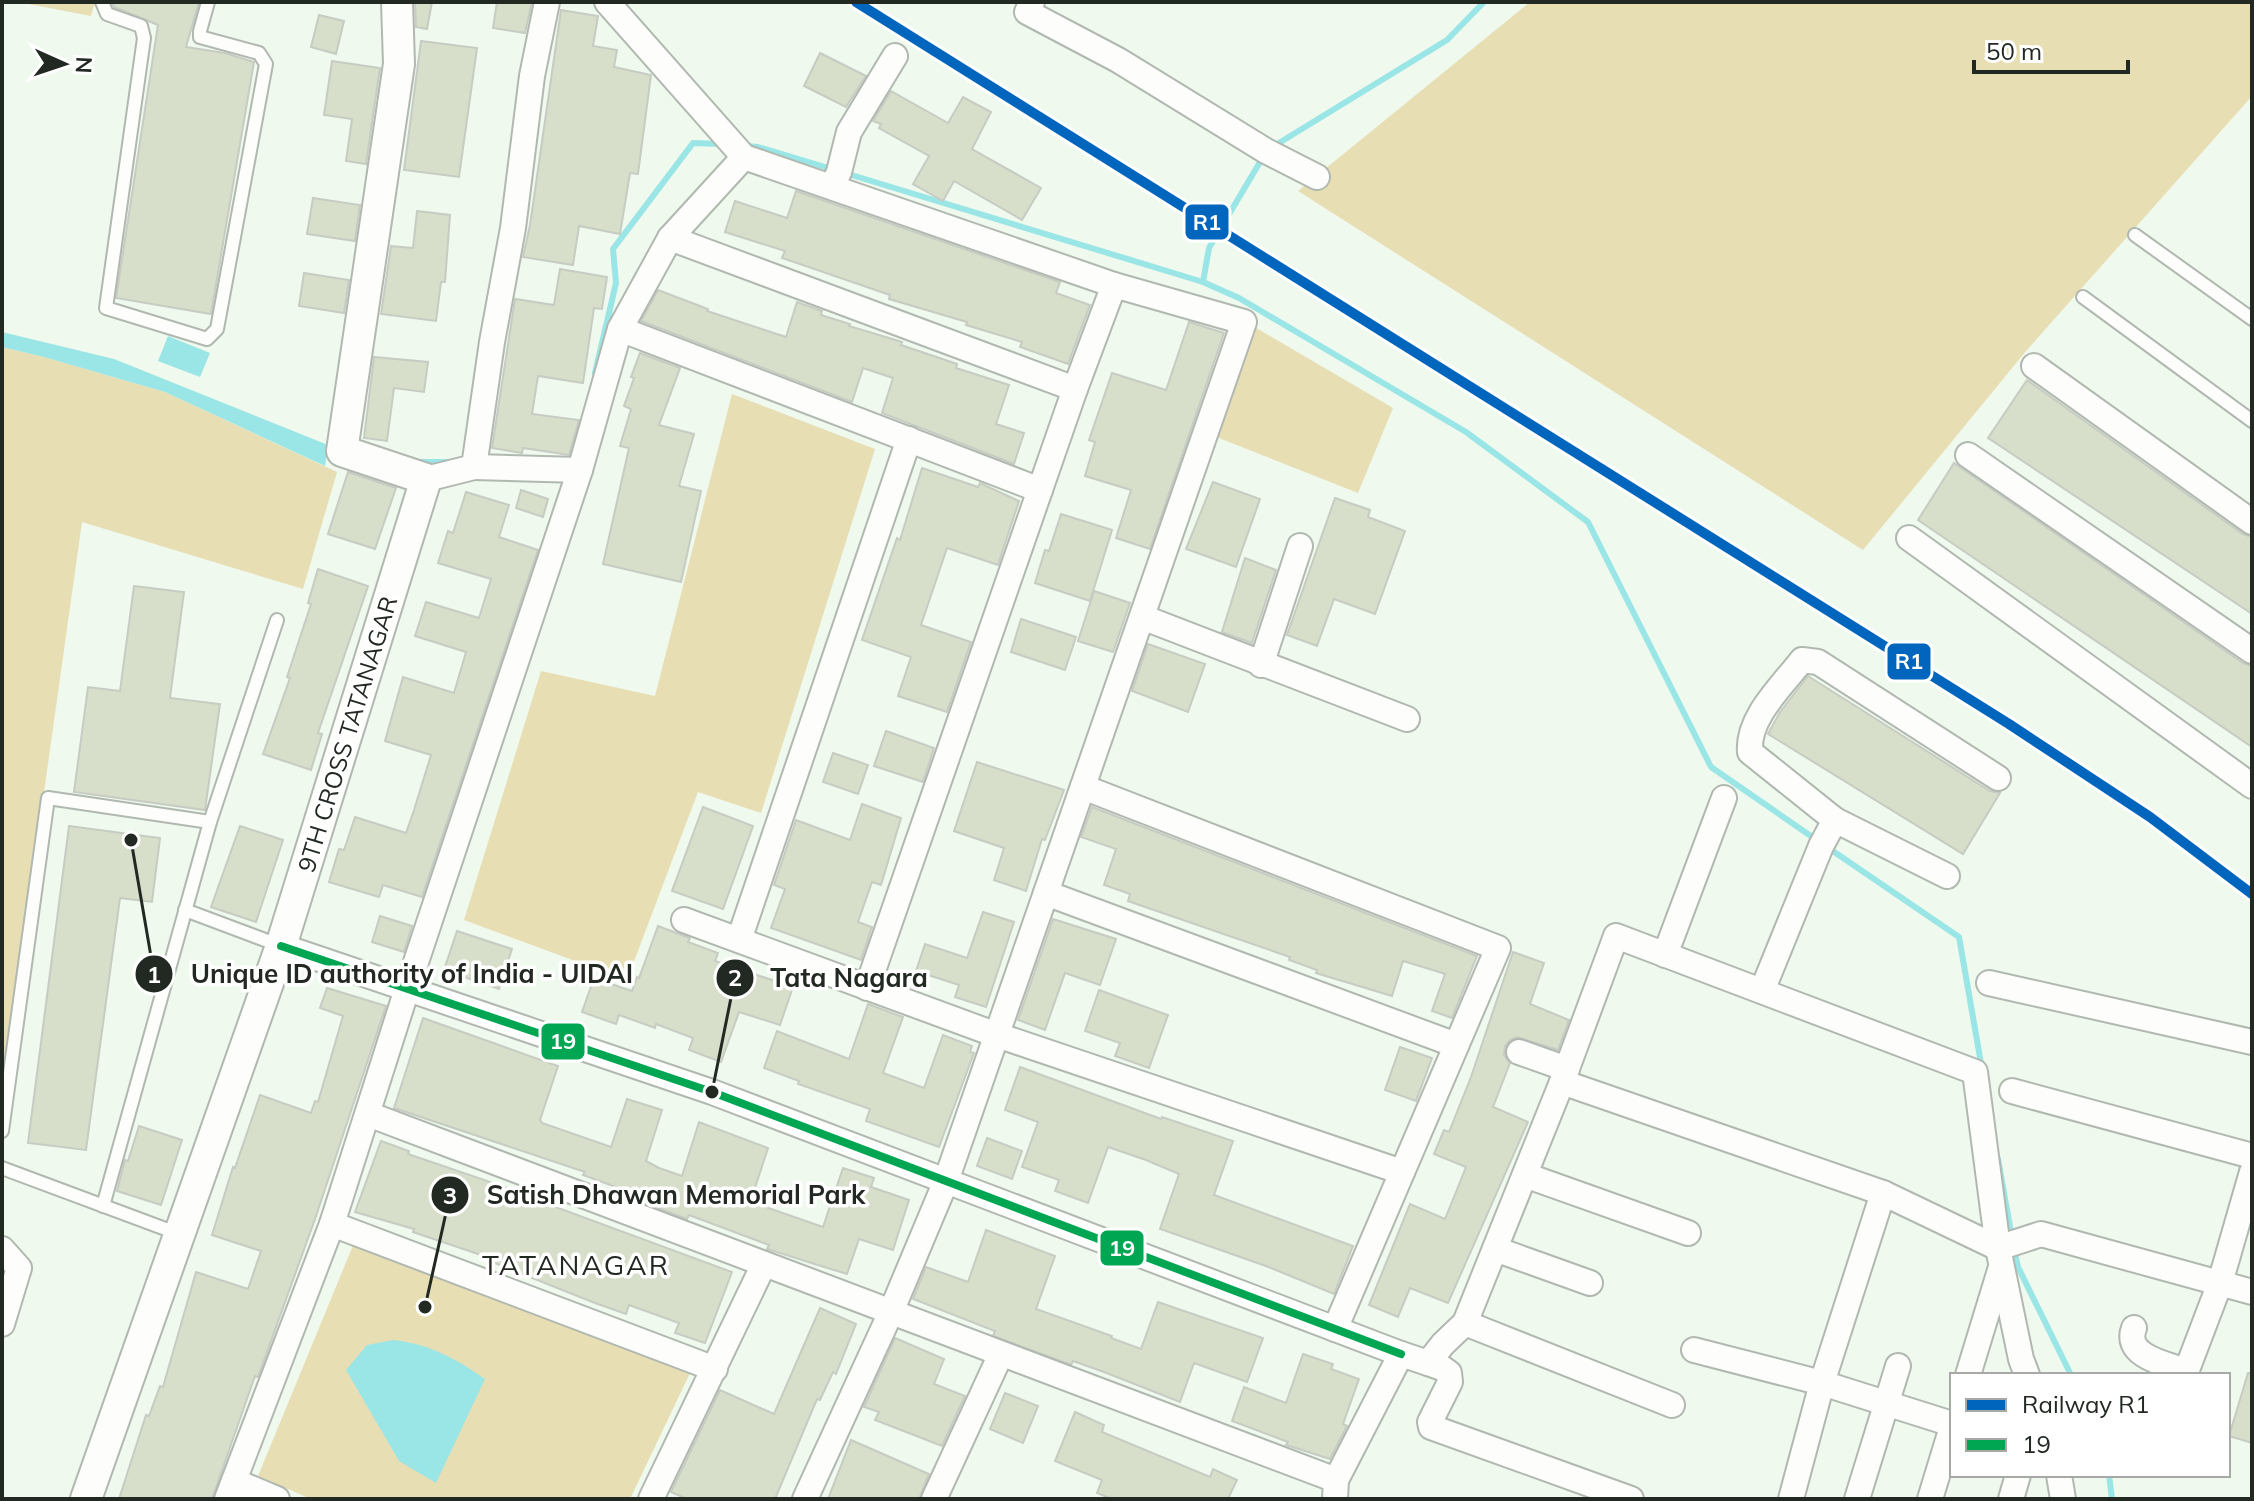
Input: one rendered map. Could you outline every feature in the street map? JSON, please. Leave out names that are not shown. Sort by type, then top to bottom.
[{"type":"street","points":[[397,2],[399,64],[342,451],[426,479],[474,467],[580,470]]},
{"type":"street","points":[[474,467],[513,228],[532,76],[547,2]]},
{"type":"street","points":[[607,2],[738,149],[832,187],[1114,285],[1244,322],[946,1181],[891,1312],[805,1499]]},
{"type":"street","points":[[1023,5],[1266,151],[1317,177]]},
{"type":"street","points":[[832,187],[849,132],[895,56]]},
{"type":"street","points":[[277,1499],[230,1490],[332,1224],[580,470],[620,329],[670,238],[738,149]]},
{"type":"street","points":[[670,238],[1075,389]]},
{"type":"street","points":[[867,988],[1114,285]]},
{"type":"street","points":[[620,329],[1040,490]]},
{"type":"street","points":[[2034,366],[2252,522]]},
{"type":"street","points":[[739,940],[909,439]]},
{"type":"street","points":[[1968,455],[2252,651]]},
{"type":"street","name":"9TH CROSS TATANAGAR","points":[[86,1499],[281,946],[426,479]]},
{"type":"street","points":[[1909,538],[2252,786]]},
{"type":"street","points":[[1261,665],[1300,546]]},
{"type":"street","points":[[1142,617],[1407,719]]},
{"type":"street","points":[[1947,876],[1827,835],[1750,752],[1749,739],[1754,723],[1802,660],[1818,662],[1998,778]]},
{"type":"street","points":[[1083,787],[1498,948],[1335,1329]]},
{"type":"street","points":[[1665,955],[1724,798]]},
{"type":"street","points":[[1762,991],[1827,835]]},
{"type":"street","points":[[1046,893],[1456,1045]]},
{"type":"street","points":[[684,920],[997,1035],[1402,1172]]},
{"type":"street","points":[[1428,1363],[1465,1323],[1564,1076],[1616,936],[1975,1072],[2007,1250],[2021,1359],[2026,1373]]},
{"type":"street","points":[[281,946],[706,1090],[1428,1363],[1449,1373],[1450,1382],[1430,1422],[1431,1427],[1631,1499]]},
{"type":"street","points":[[1989,983],[2252,1042]]},
{"type":"street","points":[[1519,1052],[1564,1076],[1883,1193],[2007,1250]]},
{"type":"street","points":[[2012,1091],[2252,1156]]},
{"type":"street","points":[[368,1114],[891,1312],[1336,1489],[1401,1354]]},
{"type":"street","points":[[2134,1328],[2130,1338],[2141,1353],[2186,1373],[2220,1283],[2252,1172]]},
{"type":"street","points":[[1525,1175],[1688,1233]]},
{"type":"street","points":[[1791,1499],[1822,1383],[1883,1193]]},
{"type":"street","points":[[332,1224],[715,1369]]},
{"type":"street","points":[[1969,1373],[2007,1250],[2041,1234],[2252,1292]]},
{"type":"street","points":[[2,1249],[19,1268],[2,1324]]},
{"type":"street","points":[[1495,1249],[1590,1283]]},
{"type":"street","points":[[651,1499],[764,1264]]},
{"type":"street","points":[[1465,1323],[1672,1405]]},
{"type":"street","points":[[1694,1350],[1822,1383],[1950,1424]]},
{"type":"street","points":[[934,1499],[1000,1356]]},
{"type":"street","points":[[1857,1499],[1898,1366]]},
{"type":"street","points":[[1930,1499],[1950,1432]]},
{"type":"street","points":[[2011,1499],[2017,1477]]},
{"type":"street","points":[[2059,1477],[2063,1499]]},
{"type":"lane","points":[[102,2],[107,14],[141,26],[144,38],[106,308],[207,339],[217,329],[266,64],[259,53],[200,37],[208,2]]},
{"type":"lane","points":[[2135,235],[2252,319]]},
{"type":"lane","points":[[2083,297],[2252,421]]},
{"type":"lane","points":[[103,1206],[210,822],[277,620]]},
{"type":"lane","points":[[2,1131],[48,798],[210,822]]},
{"type":"lane","points":[[185,910],[281,946]]},
{"type":"lane","points":[[2,1168],[179,1234]]},
{"type":"shaded area","points":[[18,2],[95,2],[91,16]]},
{"type":"shaded area","points":[[1530,2],[2252,2],[2252,96],[2026,351],[1863,550],[1298,191]]},
{"type":"shaded area","points":[[1253,326],[1393,408],[1358,493],[1214,436]]},
{"type":"shaded area","points":[[2,347],[165,392],[337,472],[303,589],[82,522],[2,1091]]},
{"type":"shaded area","points":[[732,394],[875,449],[761,813],[698,792],[627,980],[464,920],[541,671],[655,696]]},
{"type":"shaded area","points":[[354,1243],[691,1371],[630,1499],[311,1499],[258,1476]]},
{"type":"water","points":[[2,332],[114,359],[328,445],[325,466],[165,392],[2,347]]},
{"type":"water","points":[[168,336],[210,353],[200,377],[158,361]]},
{"type":"water","points":[[393,1340],[441,1353],[485,1379],[436,1483],[399,1461],[346,1370],[367,1345]]},
{"type":"building","points":[[112,2],[199,2],[186,47],[225,53],[254,62],[211,314],[116,298],[158,25],[114,7]]},
{"type":"building","points":[[415,2],[432,2],[427,29],[416,27]]},
{"type":"building","points":[[497,2],[532,2],[525,33],[493,28]]},
{"type":"building","points":[[561,10],[598,16],[593,46],[617,50],[614,67],[651,75],[638,174],[630,173],[620,234],[579,226],[573,265],[523,257]]},
{"type":"building","points":[[319,15],[344,21],[336,54],[311,47]]},
{"type":"building","points":[[421,41],[477,48],[459,177],[404,170]]},
{"type":"building","points":[[820,53],[866,76],[846,107],[804,86]]},
{"type":"building","points":[[332,61],[380,68],[366,164],[346,161],[352,119],[324,115]]},
{"type":"building","points":[[891,91],[948,123],[963,97],[991,112],[972,149],[1041,188],[1022,220],[954,181],[943,201],[913,184],[929,156],[879,128],[881,124],[873,121]]},
{"type":"building","points":[[796,191],[1060,282],[1056,293],[1090,305],[1068,364],[1020,347],[1022,342],[889,299],[890,295],[782,258],[785,251],[725,232],[735,201],[787,218]]},
{"type":"building","points":[[313,198],[360,205],[355,241],[307,234]]},
{"type":"building","points":[[417,211],[450,215],[445,282],[441,282],[436,321],[381,314],[391,246],[413,248]]},
{"type":"building","points":[[560,269],[607,277],[602,309],[594,308],[583,383],[538,376],[532,414],[579,420],[569,455],[523,448],[522,453],[492,448],[515,299],[554,305]]},
{"type":"building","points":[[304,273],[349,280],[344,313],[299,306]]},
{"type":"building","points":[[658,290],[707,311],[786,337],[797,302],[849,326],[902,342],[901,345],[957,364],[956,368],[1009,385],[996,424],[1024,433],[1014,464],[882,413],[893,378],[863,368],[852,402],[641,321]]},
{"type":"building","points":[[1189,322],[1224,333],[1150,549],[1116,538],[1131,490],[1085,476],[1095,442],[1089,440],[1112,373],[1166,390]]},
{"type":"building","points":[[640,353],[680,368],[659,425],[694,434],[679,486],[701,491],[681,582],[603,564],[629,448],[620,446],[631,409],[624,406]]},
{"type":"building","points":[[374,357],[428,362],[424,392],[394,388],[387,441],[364,438]]},
{"type":"building","points":[[2027,380],[2243,534],[2252,537],[2252,614],[1988,438]]},
{"type":"building","points":[[1954,463],[2243,663],[2252,666],[2252,747],[1918,520]]},
{"type":"building","points":[[922,468],[978,487],[980,483],[1019,501],[998,565],[947,548],[921,625],[971,642],[947,712],[898,696],[911,657],[862,640],[897,538],[900,540]]},
{"type":"building","points":[[348,472],[396,488],[375,549],[328,534]]},
{"type":"building","points":[[1213,482],[1260,499],[1236,567],[1186,549]]},
{"type":"building","points":[[521,490],[548,499],[543,517],[516,508]]},
{"type":"building","points":[[466,492],[509,505],[499,537],[538,550],[422,897],[383,885],[379,897],[329,882],[339,849],[344,850],[355,817],[406,833],[431,755],[385,741],[403,677],[454,693],[466,652],[415,636],[426,602],[479,618],[491,579],[438,563],[448,531],[453,533]]},
{"type":"building","points":[[1335,498],[1370,510],[1368,517],[1405,531],[1375,614],[1334,599],[1317,646],[1287,635]]},
{"type":"building","points":[[1061,514],[1112,530],[1090,601],[1035,583]]},
{"type":"building","points":[[1245,558],[1276,570],[1252,643],[1222,632]]},
{"type":"building","points":[[318,569],[368,586],[318,733],[322,734],[311,770],[263,754],[290,678],[287,677],[311,604],[308,603]]},
{"type":"building","points":[[134,586],[184,592],[170,698],[220,704],[205,810],[74,792],[88,687],[120,691]]},
{"type":"building","points":[[1094,591],[1130,603],[1113,652],[1078,641]]},
{"type":"building","points":[[1021,619],[1076,637],[1065,670],[1011,652]]},
{"type":"building","points":[[1148,644],[1205,664],[1188,712],[1132,691]]},
{"type":"building","points":[[1808,676],[1990,791],[2000,793],[1963,854],[1768,734],[1780,712]]},
{"type":"building","points":[[886,731],[934,748],[923,782],[874,766]]},
{"type":"building","points":[[833,753],[868,765],[858,794],[823,782]]},
{"type":"building","points":[[977,762],[1064,790],[1045,840],[1042,839],[1026,891],[994,880],[1004,848],[954,831]]},
{"type":"building","points":[[862,804],[901,818],[881,885],[872,882],[858,922],[872,927],[861,960],[771,928],[785,889],[774,885],[796,820],[850,840]]},
{"type":"building","points":[[703,807],[753,826],[723,909],[672,891]]},
{"type":"building","points":[[1092,807],[1477,956],[1452,1018],[1432,1011],[1445,974],[1403,961],[1392,996],[1316,973],[1317,970],[1289,960],[1290,957],[1128,901],[1130,894],[1104,885],[1116,849],[1081,837]]},
{"type":"building","points":[[69,826],[160,838],[152,902],[120,898],[86,1150],[28,1143]]},
{"type":"building","points":[[240,826],[283,840],[256,922],[211,907]]},
{"type":"building","points":[[983,912],[1014,922],[986,1007],[955,997],[959,985],[916,971],[925,944],[967,958]]},
{"type":"building","points":[[380,916],[412,926],[404,952],[372,942]]},
{"type":"building","points":[[1053,919],[1116,939],[1100,985],[1065,973],[1045,1030],[1018,1020]]},
{"type":"building","points":[[658,926],[718,953],[715,961],[793,987],[780,1025],[739,1012],[721,1062],[689,1050],[693,1038],[656,1024],[655,1028],[619,1015],[616,1024],[582,1012],[594,978],[632,991]]},
{"type":"building","points":[[457,931],[512,949],[499,989],[444,970]]},
{"type":"building","points":[[1513,952],[1544,963],[1530,1004],[1569,1020],[1558,1050],[1517,1037],[1505,1046],[1504,1055],[1510,1063],[1493,1107],[1528,1122],[1448,1303],[1410,1288],[1398,1317],[1369,1305],[1410,1204],[1445,1219],[1466,1167],[1434,1154],[1444,1130],[1449,1132],[1471,1077]]},
{"type":"building","points":[[327,988],[386,1006],[315,1219],[212,1499],[119,1499],[146,1415],[149,1416],[160,1386],[163,1387],[196,1272],[248,1289],[261,1251],[212,1235],[260,1095],[311,1113],[315,1101],[318,1102],[343,1016],[320,1008]]},
{"type":"building","points":[[1099,990],[1168,1015],[1149,1068],[1115,1056],[1120,1043],[1085,1031]]},
{"type":"building","points":[[868,1004],[903,1017],[883,1073],[924,1088],[943,1035],[972,1046],[970,1052],[974,1053],[939,1147],[866,1121],[870,1109],[798,1084],[799,1081],[764,1068],[777,1031],[849,1059]]},
{"type":"building","points":[[423,1018],[558,1066],[540,1120],[542,1123],[611,1147],[627,1099],[662,1110],[646,1161],[659,1168],[682,1176],[699,1122],[768,1148],[751,1200],[754,1203],[823,1227],[843,1168],[874,1178],[871,1187],[909,1200],[893,1250],[859,1239],[847,1274],[767,1249],[769,1245],[689,1215],[687,1219],[636,1200],[638,1195],[583,1175],[585,1172],[394,1108]]},
{"type":"building","points":[[1400,1047],[1432,1058],[1416,1101],[1385,1090]]},
{"type":"building","points":[[1020,1067],[1161,1119],[1233,1141],[1214,1195],[1353,1246],[1334,1294],[1266,1266],[1160,1229],[1179,1174],[1146,1160],[1108,1147],[1088,1203],[1055,1191],[1059,1180],[1022,1167],[1038,1122],[1005,1110]]},
{"type":"building","points":[[139,1126],[182,1140],[161,1205],[117,1191]]},
{"type":"building","points":[[987,1138],[1022,1151],[1012,1179],[977,1166]]},
{"type":"building","points":[[381,1141],[409,1151],[408,1154],[543,1200],[732,1272],[705,1343],[675,1333],[679,1323],[629,1305],[626,1314],[492,1262],[493,1259],[413,1232],[414,1229],[355,1212]]},
{"type":"building","points":[[986,1230],[1055,1256],[1036,1309],[1141,1349],[1158,1302],[1263,1338],[1247,1382],[1194,1363],[1180,1402],[1073,1361],[1071,1365],[993,1336],[995,1331],[913,1299],[926,1267],[968,1282]]},
{"type":"building","points":[[820,1308],[856,1324],[836,1374],[833,1372],[820,1400],[817,1399],[775,1499],[687,1499],[671,1492],[720,1390],[774,1414]]},
{"type":"building","points":[[895,1338],[944,1359],[934,1384],[965,1396],[942,1446],[875,1420],[879,1412],[864,1407]]},
{"type":"building","points":[[1303,1354],[1333,1364],[1331,1369],[1359,1379],[1343,1424],[1347,1426],[1330,1459],[1286,1445],[1288,1442],[1232,1421],[1244,1387],[1286,1403]]},
{"type":"building","points":[[2248,1373],[2252,1373],[2252,1443],[2230,1436]]},
{"type":"building","points":[[1005,1393],[1038,1406],[1023,1443],[990,1429]]},
{"type":"building","points":[[1075,1412],[1104,1425],[1102,1432],[1210,1477],[1213,1469],[1237,1480],[1228,1499],[1112,1499],[1097,1493],[1102,1480],[1055,1461]]},
{"type":"building","points":[[851,1440],[929,1474],[919,1499],[828,1499]]},
{"type":"waterway","points":[[1274,146],[1447,40],[1484,2]]},
{"type":"waterway","points":[[595,373],[616,283],[613,249],[693,143],[722,144]]},
{"type":"waterway","points":[[745,146],[835,170]]},
{"type":"waterway","points":[[1203,282],[1209,248],[1263,157]]},
{"type":"waterway","points":[[845,173],[1203,282],[1239,298],[1466,432],[1588,522],[1711,767],[1818,841]]},
{"type":"waterway","points":[[414,462],[451,462]]},
{"type":"waterway","points":[[1827,847],[1959,937],[1982,1069]]},
{"type":"waterway","points":[[1998,1159],[2012,1238]]},
{"type":"waterway","points":[[2014,1249],[2018,1267],[2070,1373]]},
{"type":"waterway","points":[[2109,1477],[2112,1499]]},
{"type":"rail line","name":"R1","points":[[856,2],[2009,724],[2150,817],[2252,894]]},
{"type":"transit line","name":"19","points":[[281,946],[712,1092],[1401,1354]]},
{"type":"place","name":"Unique ID authority of India - UIDAI","points":[[131,840]]},
{"type":"place","name":"Tata Nagara","points":[[712,1092]]},
{"type":"place","name":"Satish Dhawan Memorial Park","points":[[425,1307]]},
{"type":"district","name":"TATANAGAR","points":[[576,1264]]}]
